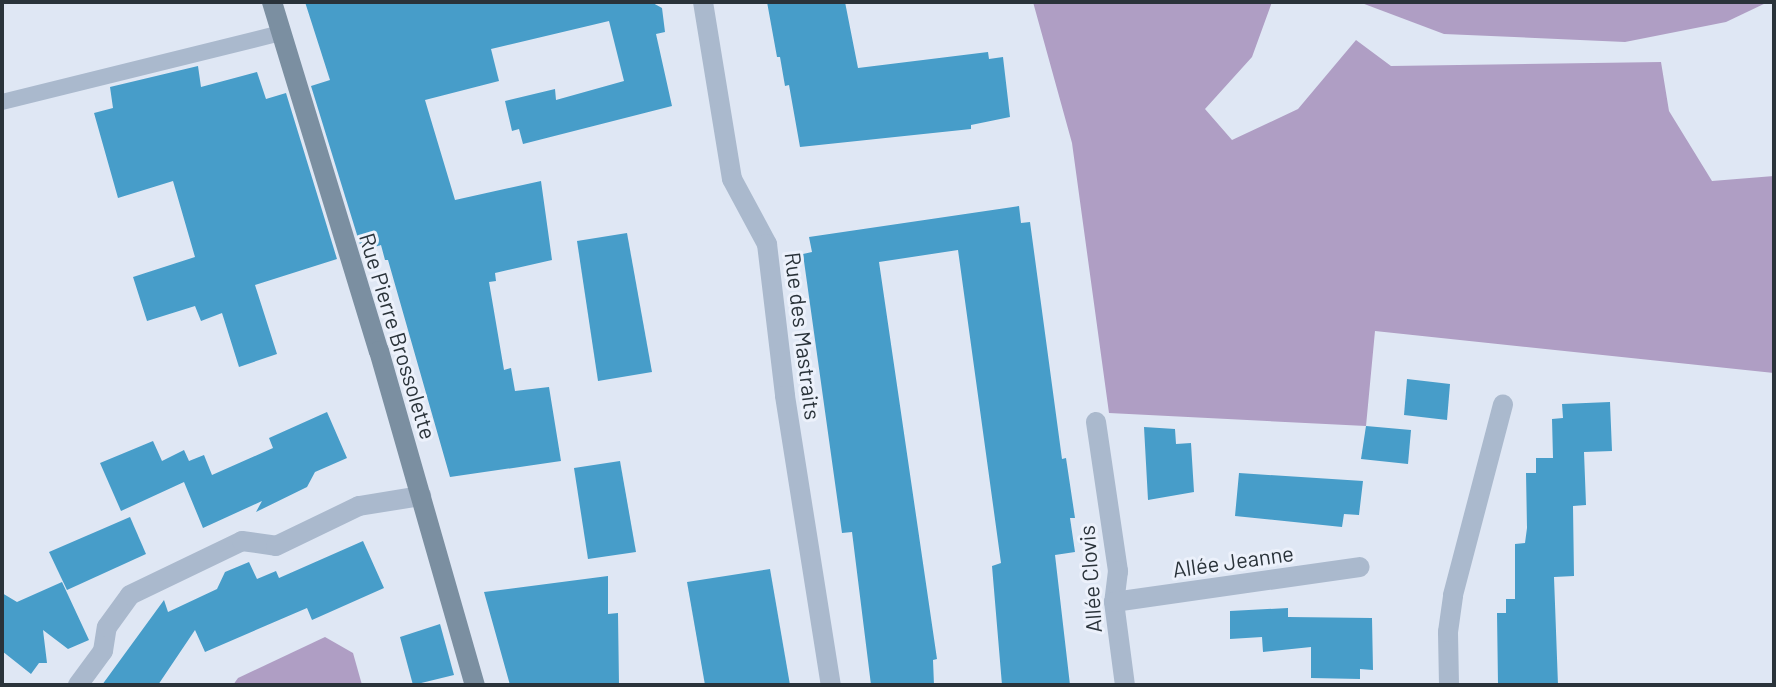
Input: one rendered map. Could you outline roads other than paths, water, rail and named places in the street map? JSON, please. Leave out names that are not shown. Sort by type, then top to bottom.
[{"type":"street","name":"Rue Pierre Brossolette","points":[[272,2],[475,685]]},
{"type":"street","name":"Rue des Mastraits","points":[[703,2],[732,179],[767,244],[785,396],[831,685]]},
{"type":"street","points":[[1449,685],[1448,632],[1453,595],[1503,404]]},
{"type":"street","name":"Allée Clovis","points":[[1096,422],[1118,571],[1114,602],[1125,685]]},
{"type":"street","points":[[78,685],[103,651],[107,627],[130,595],[242,541],[276,546],[359,506],[421,496]]},
{"type":"street","name":"Allée Jeanne","points":[[1114,602],[1360,567]]},
{"type":"lane","points":[[2,102],[281,33]]}]
